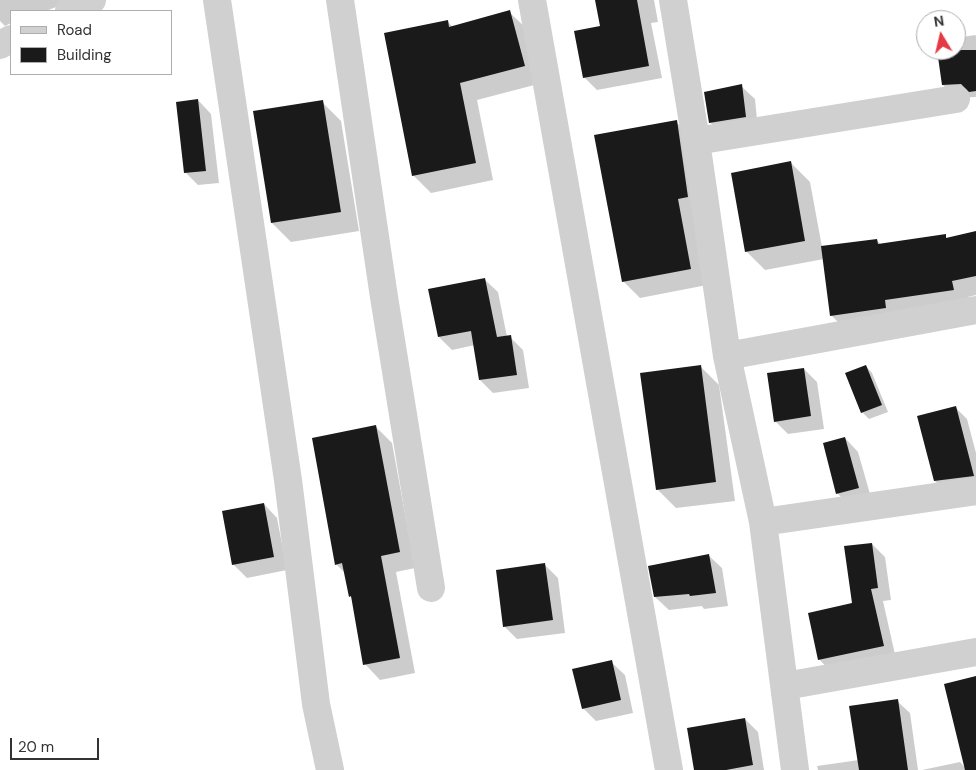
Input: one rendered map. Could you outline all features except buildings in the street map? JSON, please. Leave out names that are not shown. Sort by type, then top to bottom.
[{"type":"street","points":[[71,10],[92,0]]},
{"type":"street","points":[[217,0],[288,480],[316,704],[330,770]]},
{"type":"street","points":[[340,0],[383,288],[431,588]]},
{"type":"street","points":[[532,0],[669,770]]},
{"type":"street","points":[[673,0],[696,141],[727,356],[763,522],[795,770]]},
{"type":"street","points":[[696,141],[956,100]]},
{"type":"street","points":[[727,356],[976,310]]},
{"type":"street","points":[[763,522],[976,491]]},
{"type":"street","points":[[785,686],[976,652]]}]
